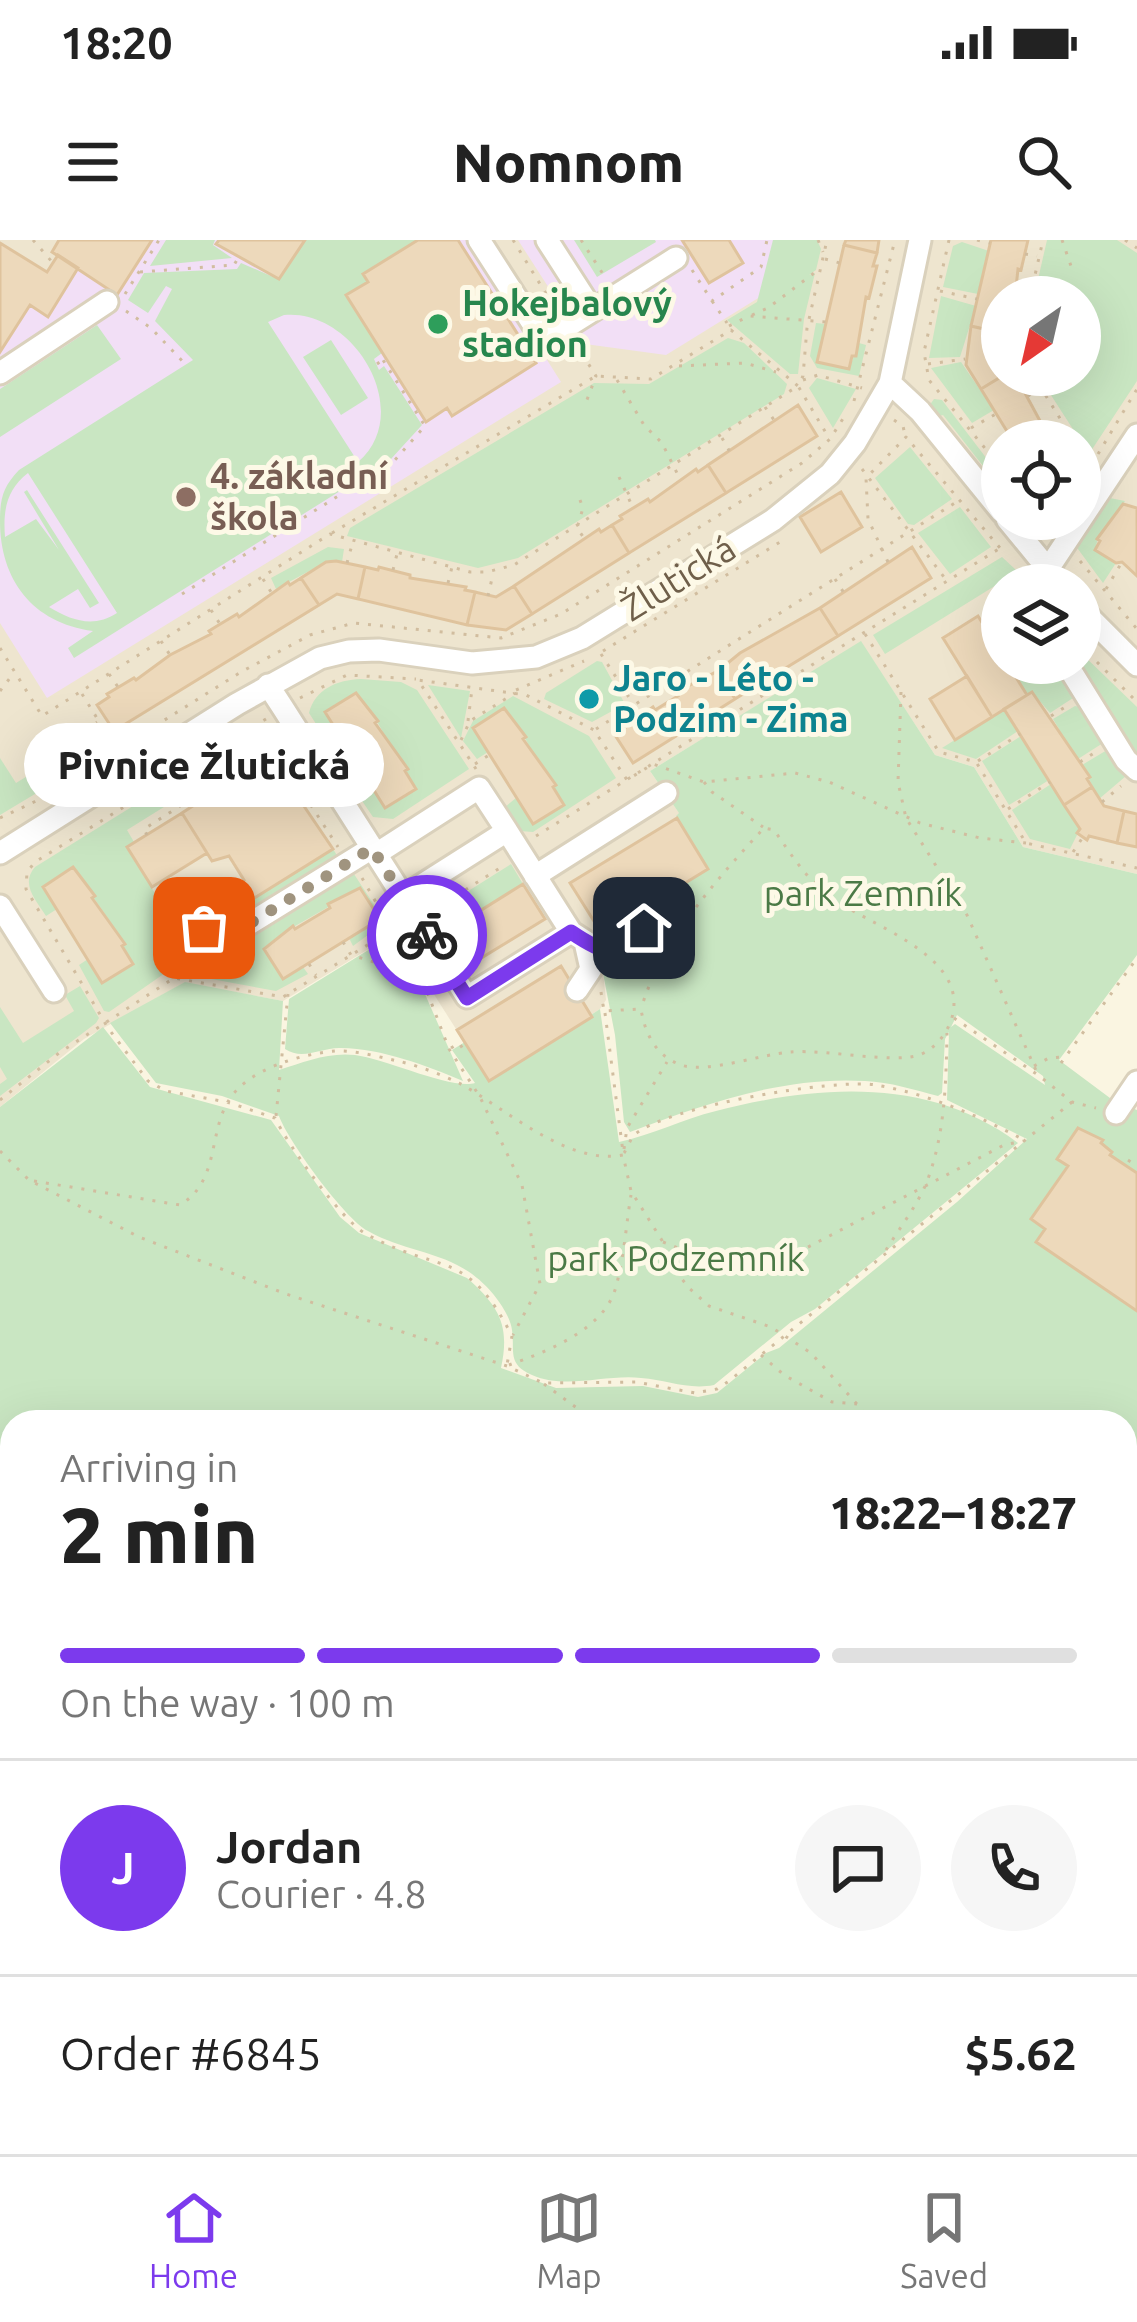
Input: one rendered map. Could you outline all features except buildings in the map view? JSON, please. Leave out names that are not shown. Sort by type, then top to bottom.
[{"type":"street","points":[[479,240],[544,341],[682,261]]},
{"type":"street","points":[[547,240],[592,310]]},
{"type":"street","name":"Žlutická","points":[[0,853],[268,685],[320,658],[349,651],[398,652],[492,663],[555,650],[773,520],[830,474],[838,447],[890,383],[920,240]]},
{"type":"street","points":[[0,373],[110,304]]},
{"type":"street","points":[[890,383],[920,411],[981,486]]},
{"type":"street","points":[[1058,564],[1065,544],[1137,435]]},
{"type":"street","points":[[1024,540],[1044,564]]},
{"type":"street","points":[[1101,633],[1137,665]]},
{"type":"street","points":[[1079,684],[1134,773]]},
{"type":"street","points":[[268,685],[293,708],[374,851],[467,998],[578,937]]},
{"type":"street","points":[[210,936],[374,851],[479,788],[578,937],[591,969],[589,989]]},
{"type":"street","points":[[535,876],[666,794]]},
{"type":"street","points":[[409,906],[507,831]]},
{"type":"street","points":[[0,906],[54,992]]},
{"type":"street","points":[[578,937],[613,955],[628,952],[642,937],[640,911]]},
{"type":"street","points":[[1115,1113],[1137,1082]]},
{"type":"path","points":[[32,240],[53,263]]},
{"type":"path","points":[[512,240],[596,376]]},
{"type":"path","points":[[581,240],[603,274]]},
{"type":"path","points":[[712,301],[761,267],[767,240]]},
{"type":"path","points":[[818,240],[823,256]]},
{"type":"path","points":[[798,386],[827,240]]},
{"type":"path","points":[[0,818],[310,635],[354,622],[472,637],[509,636],[561,614],[838,447],[860,387],[895,240]]},
{"type":"path","points":[[949,240],[924,352],[929,380],[981,444]]},
{"type":"path","points":[[977,240],[990,243]]},
{"type":"path","points":[[1035,276],[1043,240]]},
{"type":"path","points":[[1062,240],[1071,266]]},
{"type":"path","points":[[1125,240],[1137,248]]},
{"type":"path","points":[[1025,254],[1039,257]]},
{"type":"path","points":[[823,256],[840,263]]},
{"type":"path","points":[[139,272],[234,265],[238,258]]},
{"type":"path","points":[[682,261],[730,328],[798,386],[838,447],[947,581]]},
{"type":"path","points":[[0,648],[42,716],[330,534],[596,376],[651,380],[768,308],[820,269]]},
{"type":"path","points":[[938,290],[977,299]]},
{"type":"path","points":[[110,304],[151,328],[186,365]]},
{"type":"path","points":[[749,316],[826,322]]},
{"type":"path","points":[[182,594],[394,460],[425,426],[384,359],[376,364]]},
{"type":"path","points":[[927,365],[965,359]]},
{"type":"path","points":[[675,366],[745,363],[783,375]]},
{"type":"path","points":[[330,534],[452,568],[494,570],[529,557],[577,528],[811,375],[860,387]]},
{"type":"path","points":[[585,405],[596,376]]},
{"type":"path","points":[[615,378],[644,425],[662,443],[680,479]]},
{"type":"path","points":[[1101,448],[1137,388]]},
{"type":"path","points":[[765,407],[774,420]]},
{"type":"path","points":[[969,429],[996,414]]},
{"type":"path","points":[[888,415],[903,426],[906,437],[1000,548]]},
{"type":"path","points":[[721,436],[730,452]]},
{"type":"path","points":[[888,562],[868,519],[866,478],[906,437]]},
{"type":"path","points":[[620,476],[633,508]]},
{"type":"path","points":[[577,528],[583,508],[580,500]]},
{"type":"path","points":[[594,730],[958,501]]},
{"type":"path","points":[[577,528],[584,538]]},
{"type":"path","points":[[0,1100],[58,1053],[174,978],[283,997],[392,930],[409,906],[428,914],[521,854],[527,841],[865,634],[1000,548],[1003,540]]},
{"type":"path","points":[[1061,540],[1137,628]]},
{"type":"path","points":[[347,563],[353,541]]},
{"type":"path","points":[[393,570],[397,553]]},
{"type":"path","points":[[529,557],[536,568]]},
{"type":"path","points":[[1105,591],[1122,562]]},
{"type":"path","points":[[448,583],[452,568]]},
{"type":"path","points":[[488,596],[494,570]]},
{"type":"path","points":[[262,578],[272,592]]},
{"type":"path","points":[[835,578],[844,593]]},
{"type":"path","points":[[211,610],[220,624]]},
{"type":"path","points":[[783,611],[790,622]]},
{"type":"path","points":[[865,634],[939,752],[976,763],[1026,843]]},
{"type":"path","points":[[161,641],[170,655]]},
{"type":"path","points":[[733,642],[740,653]]},
{"type":"path","points":[[600,652],[634,705]]},
{"type":"path","points":[[1101,666],[1137,702]]},
{"type":"path","points":[[0,692],[14,672]]},
{"type":"path","points":[[109,674],[118,687]]},
{"type":"path","points":[[275,1118],[151,1084],[106,1022],[26,889],[27,872],[35,862],[251,728],[293,708],[300,698],[347,675],[517,692],[594,730],[627,780]]},
{"type":"path","points":[[681,675],[688,686]]},
{"type":"path","points":[[418,680],[482,778]]},
{"type":"path","points":[[224,682],[251,728],[260,759]]},
{"type":"path","points":[[467,729],[472,687]]},
{"type":"path","points":[[80,692],[116,748]]},
{"type":"path","points":[[460,743],[470,721],[517,692]]},
{"type":"path","points":[[902,692],[898,782],[906,818],[967,915],[1038,1075]]},
{"type":"path","points":[[1051,716],[1079,699]]},
{"type":"path","points":[[86,729],[99,721]]},
{"type":"path","points":[[251,728],[274,747],[388,917],[426,989],[449,1049],[480,1097],[522,1185],[539,1291],[512,1336],[507,1366]]},
{"type":"path","points":[[976,763],[1020,734]]},
{"type":"path","points":[[1080,762],[1108,745]]},
{"type":"path","points":[[147,835],[144,830],[274,747]]},
{"type":"path","points":[[473,765],[489,755]]},
{"type":"path","points":[[653,764],[704,782],[795,773],[829,782],[875,808],[950,832],[1137,868]]},
{"type":"path","points":[[1102,802],[1134,773]]},
{"type":"path","points":[[351,790],[367,780]]},
{"type":"path","points":[[704,782],[764,828],[774,830],[799,867],[829,894],[940,966],[952,988],[952,1018],[926,1051],[898,1058],[810,1051],[693,1068],[668,1059],[648,1036],[641,1009],[652,980],[683,929],[764,828]]},
{"type":"path","points":[[1006,810],[1050,782]]},
{"type":"path","points":[[1072,853],[1083,837]]},
{"type":"path","points":[[343,942],[351,955],[400,970],[426,989]]},
{"type":"path","points":[[1034,1066],[1049,1058],[1063,1060],[1137,958]]},
{"type":"path","points":[[309,964],[317,976]]},
{"type":"path","points":[[589,989],[604,1011],[612,1049],[631,1191],[663,1242],[667,1260],[709,1306],[784,1334],[811,1353],[863,1410]]},
{"type":"path","points":[[288,994],[275,1118],[292,1150],[344,1217],[369,1236],[469,1275],[489,1297],[512,1336]]},
{"type":"path","points":[[604,1011],[641,1009]]},
{"type":"path","points":[[543,1383],[636,1382],[706,1392],[723,1385],[1072,1102],[952,1018]]},
{"type":"path","points":[[882,1256],[924,1188],[937,1149],[947,1029]]},
{"type":"path","points":[[449,1049],[459,1043],[468,1050]]},
{"type":"path","points":[[28,1180],[180,1205],[191,1198],[208,1171],[227,1102],[252,1077],[338,1051],[420,1067],[458,1083],[584,1154],[623,1155]]},
{"type":"path","points":[[623,1155],[627,1128],[668,1059]]},
{"type":"path","points":[[623,1155],[632,1137],[660,1122],[766,1094],[840,1083],[872,1084],[944,1102],[1025,1141]]},
{"type":"path","points":[[663,1242],[701,1261],[764,1270],[1004,1145],[1025,1141]]},
{"type":"path","points":[[0,1151],[28,1180],[139,1237],[258,1283],[507,1366],[543,1383],[580,1410]]},
{"type":"path","points":[[1128,1160],[1137,1166]]},
{"type":"path","points":[[507,1366],[557,1346],[610,1300],[631,1191]]},
{"type":"path","points":[[760,1354],[784,1375],[832,1402],[858,1404]]},
{"type":"shaded area","points":[[0,240],[1137,240],[1137,874],[1023,847],[974,767],[935,755],[861,642],[650,771],[680,814],[676,817],[708,869],[648,906],[632,958],[602,963],[606,1000],[600,1009],[489,1081],[395,933],[283,1001],[184,983],[84,1039],[0,1107]]},
{"type":"shaded area","name":"4. základní škola","points":[[59,240],[471,240],[561,382],[47,698],[0,623],[0,243],[47,272],[57,256],[52,252]]},
{"type":"shaded area","points":[[518,240],[778,240],[768,292],[666,355],[585,344]]},
{"type":"green space","points":[[166,240],[215,240],[213,245],[232,258],[150,266]]},
{"type":"green space","points":[[305,240],[418,240],[364,274],[368,282],[346,296],[382,353],[374,359],[379,370],[384,366],[422,425],[391,459],[74,658],[68,648],[93,631],[53,619],[13,579],[1,542],[6,488],[19,470],[193,360],[155,321],[172,289],[166,286],[148,313],[128,300],[144,273],[237,269],[241,263],[278,279]],"holes":[[[284,315],[310,317],[333,328],[369,367],[379,392],[381,417],[374,441],[358,462],[268,322]],[[28,473],[117,613],[83,621],[49,607],[78,589],[90,608],[99,603],[27,490],[59,550],[36,519],[5,537],[8,502]]]},
{"type":"green space","points":[[574,240],[655,240],[656,242],[597,277]]},
{"type":"green space","points":[[773,240],[817,240],[821,249],[816,270],[809,275],[815,273],[798,374],[790,374],[727,320],[757,302]]},
{"type":"green space","points":[[1047,240],[1117,240],[1137,253],[1137,381],[1101,436],[1101,420],[1067,420],[1052,396],[1101,396],[1101,276],[1039,276]]},
{"type":"green space","points":[[962,242],[989,251],[978,294],[943,287],[953,246]]},
{"type":"green space","points":[[941,296],[976,306],[960,357],[929,358]]},
{"type":"green space","points":[[816,323],[826,324],[849,369],[859,343],[866,345],[859,376],[817,368],[810,356]]},
{"type":"green space","points":[[97,325],[121,359],[0,437],[0,389]]},
{"type":"green space","points":[[728,338],[744,343],[787,384],[784,394],[518,558],[478,568],[347,536],[350,528],[594,383],[649,384]]},
{"type":"green space","points":[[331,340],[368,398],[341,415],[303,357]]},
{"type":"green space","points":[[961,362],[994,410],[972,423],[931,368]]},
{"type":"green space","points":[[817,378],[856,389],[833,428],[809,388]]},
{"type":"green space","points":[[934,399],[942,400],[981,451],[981,463],[943,415],[937,417],[929,406]]},
{"type":"green space","points":[[910,447],[952,499],[914,525],[908,524],[875,478]]},
{"type":"green space","points":[[1104,501],[1125,501],[1101,534],[1101,506]]},
{"type":"green space","points":[[960,507],[981,540],[991,547],[950,574],[918,533]]},
{"type":"green space","points":[[1078,540],[1098,540],[1095,550],[1116,563],[1103,583],[1101,564],[1089,564],[1075,545]]},
{"type":"green space","points":[[328,547],[344,549],[342,562],[326,562],[276,589],[271,578]]},
{"type":"green space","points":[[981,570],[981,594],[885,654],[873,635]]},
{"type":"green space","name":"park Zemník","points":[[861,641],[935,755],[974,767],[1023,847],[1137,874],[1137,955],[1059,1060],[1114,1101],[1137,1110],[1137,1410],[0,1410],[0,1107],[103,1027],[150,1087],[271,1120],[340,1217],[359,1233],[467,1278],[500,1318],[501,1368],[556,1388],[643,1386],[698,1397],[717,1393],[779,1348],[1027,1139],[947,1100],[949,1032],[938,1096],[874,1082],[805,1083],[716,1102],[630,1132],[624,1122],[601,963],[632,958],[648,906],[708,869],[676,816],[679,813],[650,771]],"holes":[[[957,1015],[1043,1076],[1045,1085],[955,1024],[951,1027]]]},
{"type":"green space","points":[[602,662],[625,704],[592,722],[544,699],[546,693]]},
{"type":"green space","points":[[1101,672],[1137,707],[1137,760],[1089,684],[1101,684]]},
{"type":"green space","points":[[361,679],[401,682],[417,690],[469,769],[393,819],[373,817],[356,792],[370,783],[385,808],[415,789],[370,709],[355,693],[326,711],[339,734],[327,741],[309,713],[328,687]]},
{"type":"green space","points":[[1020,684],[1068,684],[1074,694],[1050,713],[1032,692],[1027,695]]},
{"type":"green space","points":[[428,685],[470,691],[461,738]]},
{"type":"green space","points":[[513,696],[589,736],[616,778],[533,832],[520,831],[505,807],[516,798],[533,824],[555,784],[544,774],[518,725],[504,709],[473,727],[488,752],[477,759],[463,741],[473,721]]},
{"type":"green space","points":[[1075,706],[1103,743],[1078,759],[1053,719]]},
{"type":"green space","points":[[1004,709],[1018,731],[976,759],[942,748]]},
{"type":"green space","points":[[1021,736],[1049,780],[1009,805],[982,761]]},
{"type":"green space","points":[[236,742],[249,754],[127,830],[134,842],[127,848],[183,939],[195,933],[211,958],[352,871],[383,924],[353,946],[349,938],[379,919],[360,889],[281,934],[283,979],[303,967],[308,974],[276,991],[168,971],[104,1011],[79,965],[88,959],[103,983],[133,963],[122,946],[125,943],[73,868],[43,886],[57,909],[46,916],[31,892],[31,873]]},
{"type":"green space","points":[[1107,750],[1126,776],[1099,799],[1082,765]]},
{"type":"green space","points":[[0,758],[16,783],[29,775],[40,791],[0,815]]},
{"type":"green space","points":[[1051,784],[1080,829],[1070,849],[1030,839],[1012,810]]},
{"type":"green space","points":[[333,849],[338,857],[224,928],[210,925]]},
{"type":"green space","points":[[511,864],[523,884],[476,913],[466,898],[453,906],[462,922],[440,936],[427,917]]},
{"type":"green space","points":[[391,936],[421,985],[463,1081],[372,1051],[341,1048],[299,1054],[285,1049],[289,999]]},
{"type":"green space","name":"park Podzemník","points":[[185,982],[283,1001],[279,1070],[345,1054],[465,1084],[475,1083],[452,1050],[465,1042],[490,1081],[600,1009],[619,1142],[754,1102],[872,1092],[947,1106],[984,1121],[1018,1143],[714,1385],[628,1377],[545,1379],[515,1362],[508,1316],[482,1283],[452,1262],[381,1238],[358,1224],[318,1178],[279,1116],[222,1096],[156,1083],[110,1023]]},
{"type":"green space","points":[[80,986],[99,1018],[96,1023],[0,1096],[0,1084],[7,1079],[0,1067],[0,1007],[23,1043],[74,1011],[65,995]]},
{"type":"way so far","points":[[204,928],[215,945],[372,848],[427,935]]},
{"type":"place","name":"Hokejbalový stadion","points":[[438,324]]},
{"type":"place","name":"4. základní škola","points":[[186,497]]},
{"type":"place","name":"Jaro - Léto - Podzim - Zima","points":[[589,699]]},
{"type":"place","name":"Pivnice Žlutická","points":[[204,928]]},
{"type":"route","points":[[427,935],[467,998],[571,932],[613,955],[638,944],[644,928]]}]
